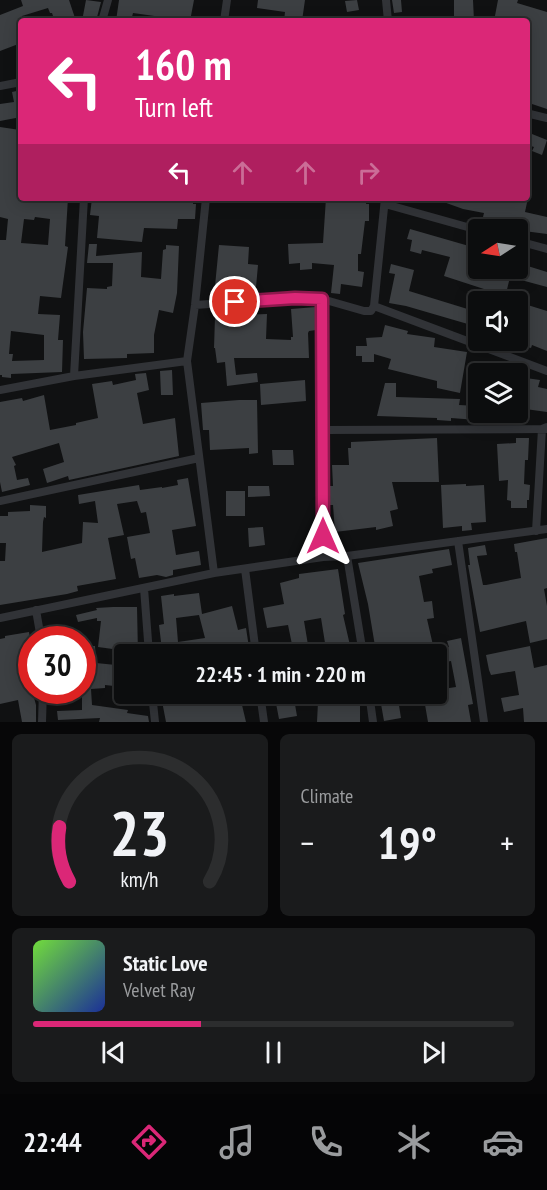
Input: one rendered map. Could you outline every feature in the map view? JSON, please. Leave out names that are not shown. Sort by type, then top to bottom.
[{"type":"street","points":[[103,18],[108,0]]},
{"type":"street","points":[[224,18],[227,0]]},
{"type":"street","points":[[386,0],[388,18]]},
{"type":"street","points":[[0,86],[18,83]]},
{"type":"street","points":[[530,114],[547,118]]},
{"type":"street","points":[[74,376],[84,201]]},
{"type":"street","points":[[206,201],[187,361],[214,573]]},
{"type":"street","points":[[195,305],[295,298],[322,299],[364,311],[371,310],[374,306],[385,201],[468,227]]},
{"type":"street","points":[[528,244],[547,249]]},
{"type":"street","points":[[322,299],[323,557]]},
{"type":"street","points":[[374,306],[547,371]]},
{"type":"street","points":[[0,390],[74,376],[187,361]]},
{"type":"street","points":[[324,430],[545,428],[536,531]]},
{"type":"street","points":[[0,501],[199,458]]},
{"type":"street","points":[[0,618],[214,573],[547,529]]},
{"type":"street","points":[[458,541],[484,722]]},
{"type":"street","points":[[347,556],[361,644]]},
{"type":"street","points":[[245,569],[255,644]]},
{"type":"street","points":[[144,588],[148,644]]},
{"type":"street","points":[[36,610],[39,626]]},
{"type":"street","points":[[42,722],[43,704]]},
{"type":"street","points":[[153,704],[154,722]]},
{"type":"street","points":[[262,704],[264,722]]},
{"type":"street","points":[[371,704],[373,722]]},
{"type":"building","points":[[21,0],[69,0],[75,18],[54,18],[48,8],[22,16],[22,18],[18,18],[18,44],[0,51],[0,15],[23,6]]},
{"type":"building","points":[[86,0],[101,2],[97,18],[83,18]]},
{"type":"building","points":[[119,0],[194,0],[191,18],[169,18],[133,13],[132,18],[116,18]]},
{"type":"building","points":[[258,0],[305,0],[302,18],[284,18],[285,12],[257,8]]},
{"type":"building","points":[[357,0],[359,10],[347,12],[345,1]]},
{"type":"building","points":[[392,0],[401,0],[402,12],[394,13]]},
{"type":"building","points":[[454,0],[473,0],[474,18],[454,18]]},
{"type":"building","points":[[498,0],[518,0],[517,3],[547,12],[547,109],[530,103],[530,18],[495,18]]},
{"type":"building","points":[[18,91],[18,118],[0,121],[0,104],[14,102],[12,92]]},
{"type":"building","points":[[0,127],[18,130],[18,201],[68,201],[65,246],[68,247],[61,298],[40,296],[38,314],[60,315],[58,340],[63,340],[62,372],[11,374],[11,378],[0,375],[0,240],[6,240],[8,219],[0,217]],"holes":[[[35,217],[50,219],[48,245],[21,243],[24,219],[34,220]],[[11,331],[44,335],[44,360],[12,361],[13,354],[9,354]]]},
{"type":"building","points":[[532,134],[547,140],[542,155],[532,151],[534,147],[530,146]]},
{"type":"building","points":[[92,201],[193,201],[193,204],[196,204],[195,219],[178,219],[177,229],[144,228],[142,242],[97,238],[99,216],[90,215]]},
{"type":"building","points":[[326,201],[366,201],[366,204],[369,204],[369,221],[365,221],[361,254],[358,254],[358,271],[364,272],[362,287],[341,284],[340,294],[331,293],[334,265],[312,263],[312,269],[300,270],[300,263],[289,264],[288,244],[323,243]]},
{"type":"building","points":[[441,201],[527,201],[525,212],[547,217],[547,234],[528,232],[528,219],[482,219],[484,213]]},
{"type":"building","points":[[410,229],[468,246],[468,279],[510,279],[507,291],[487,291],[444,276],[450,257],[422,250],[421,254],[410,251],[412,240],[407,239]]},
{"type":"building","points":[[89,244],[97,244],[96,256],[142,252],[141,277],[161,279],[163,250],[166,249],[166,245],[179,246],[177,293],[173,313],[159,310],[154,335],[154,353],[127,354],[127,358],[84,359],[83,332],[87,288],[107,289],[112,286],[113,263],[87,263]]},
{"type":"building","points":[[219,245],[249,247],[248,264],[258,265],[256,287],[238,287],[238,289],[215,286]]},
{"type":"building","points":[[391,264],[414,270],[409,291],[468,309],[468,324],[389,303],[395,274],[389,273]]},
{"type":"building","points":[[528,266],[547,272],[547,287],[517,279],[528,279]]},
{"type":"building","points":[[528,305],[547,311],[547,351],[532,345],[531,348],[528,347]]},
{"type":"building","points":[[316,307],[316,330],[308,333],[309,358],[234,358],[236,375],[257,373],[258,382],[227,386],[225,362],[217,363],[214,348],[215,317],[223,317],[224,311],[238,313],[238,315],[267,314],[266,339],[291,340],[293,337],[291,309]]},
{"type":"building","points":[[385,325],[408,331],[407,334],[435,338],[434,347],[467,352],[460,393],[437,388],[437,381],[388,369],[391,359],[374,354],[374,362],[362,362],[362,356],[356,356],[356,346],[367,346],[366,338],[382,337]]},
{"type":"building","points":[[172,370],[173,395],[161,395],[160,371]]},
{"type":"building","points":[[146,373],[149,390],[137,393],[143,424],[175,418],[179,456],[69,480],[68,476],[47,483],[43,469],[64,462],[59,443],[12,457],[16,465],[14,466],[17,480],[28,478],[30,485],[2,492],[0,402],[22,398],[23,401],[44,395],[50,430],[76,425],[76,423],[98,418],[92,384],[112,381],[113,385],[136,380],[135,374]]},
{"type":"building","points":[[528,378],[540,380],[538,387],[547,389],[547,412],[528,409]]},
{"type":"building","points":[[305,380],[306,401],[261,405],[260,384]]},
{"type":"building","points":[[385,383],[396,383],[396,397],[460,399],[459,405],[468,405],[468,419],[451,418],[451,421],[437,420],[437,418],[377,416]]},
{"type":"building","points":[[257,400],[258,453],[249,454],[249,448],[210,450],[209,430],[203,430],[201,403]]},
{"type":"building","points":[[437,438],[439,482],[392,482],[398,509],[390,511],[393,526],[376,530],[376,527],[335,532],[333,505],[330,505],[330,486],[333,486],[332,465],[349,465],[348,448],[351,448],[351,442]]},
{"type":"building","points":[[516,438],[529,438],[524,484],[530,485],[527,508],[511,508],[511,501],[507,500],[508,480],[499,481],[497,444],[516,443]]},
{"type":"building","points":[[272,450],[293,450],[294,465],[273,465]]},
{"type":"building","points":[[188,478],[196,526],[172,530],[176,555],[199,551],[201,565],[173,570],[173,575],[166,577],[157,575],[139,578],[135,558],[131,559],[127,537],[150,533],[146,512],[141,513],[137,501],[117,504],[124,535],[108,538],[116,579],[77,586],[78,591],[67,594],[0,605],[0,561],[5,561],[6,543],[0,543],[0,516],[8,516],[8,512],[30,511],[30,505],[46,506],[42,552],[82,543],[83,522],[98,523],[95,501],[79,504],[78,495],[139,485],[140,490],[162,488],[178,485],[177,480]]},
{"type":"building","points":[[466,484],[466,486],[484,485],[486,522],[471,523],[472,530],[462,531],[462,526],[443,528],[441,485]]},
{"type":"building","points":[[248,486],[269,486],[270,496],[248,497]]},
{"type":"building","points":[[226,491],[245,491],[245,516],[226,516]]},
{"type":"building","points":[[263,527],[265,545],[249,547],[248,528]]},
{"type":"building","points":[[547,538],[547,588],[544,589],[547,606],[547,639],[530,643],[526,621],[480,632],[468,565],[470,565],[468,548],[485,545],[487,555],[477,556],[483,585],[486,585],[521,578],[514,544]]},
{"type":"building","points":[[449,549],[452,565],[432,569],[433,573],[419,576],[424,602],[432,601],[434,618],[427,619],[433,644],[375,644],[358,563]]},
{"type":"building","points":[[338,569],[345,614],[343,615],[350,644],[316,644],[325,643],[321,618],[304,621],[308,644],[292,644],[288,625],[267,628],[263,608],[284,604],[280,583],[299,578],[299,574]]},
{"type":"building","points":[[199,593],[202,614],[232,606],[238,630],[246,628],[248,644],[161,644],[159,625],[164,624],[161,596],[174,594],[174,596]],"holes":[[[199,615],[205,638],[178,642],[176,618]]]},
{"type":"building","points":[[137,607],[138,644],[114,644],[114,649],[98,647],[101,621],[97,621],[97,618],[78,622],[76,615],[97,610],[96,608]]},
{"type":"building","points":[[18,634],[18,700],[0,704],[0,639]]},
{"type":"building","points":[[461,638],[473,704],[468,705],[471,722],[428,722],[425,704],[447,704],[447,688],[456,687],[451,661],[447,662],[447,647],[449,647],[447,641]]},
{"type":"building","points":[[530,646],[534,668],[547,665],[547,722],[524,722],[523,708],[504,712],[501,698],[519,695],[515,671],[491,675],[489,670],[486,655]]},
{"type":"building","points":[[96,663],[114,665],[114,686],[105,685],[105,688],[96,689]]},
{"type":"building","points":[[19,704],[36,704],[36,722],[22,722]]},
{"type":"building","points":[[82,704],[92,704],[128,710],[127,713],[148,716],[149,722],[99,722],[100,718],[58,720],[57,711],[82,710]]},
{"type":"building","points":[[163,704],[246,704],[242,705],[246,722],[166,722]]},
{"type":"building","points":[[276,704],[295,704],[297,716],[279,719]]},
{"type":"building","points":[[318,704],[360,704],[360,722],[317,722]]},
{"type":"building","points":[[381,704],[399,704],[401,718],[384,721]]},
{"type":"route","points":[[235,302],[295,298],[322,299],[323,536]]}]
